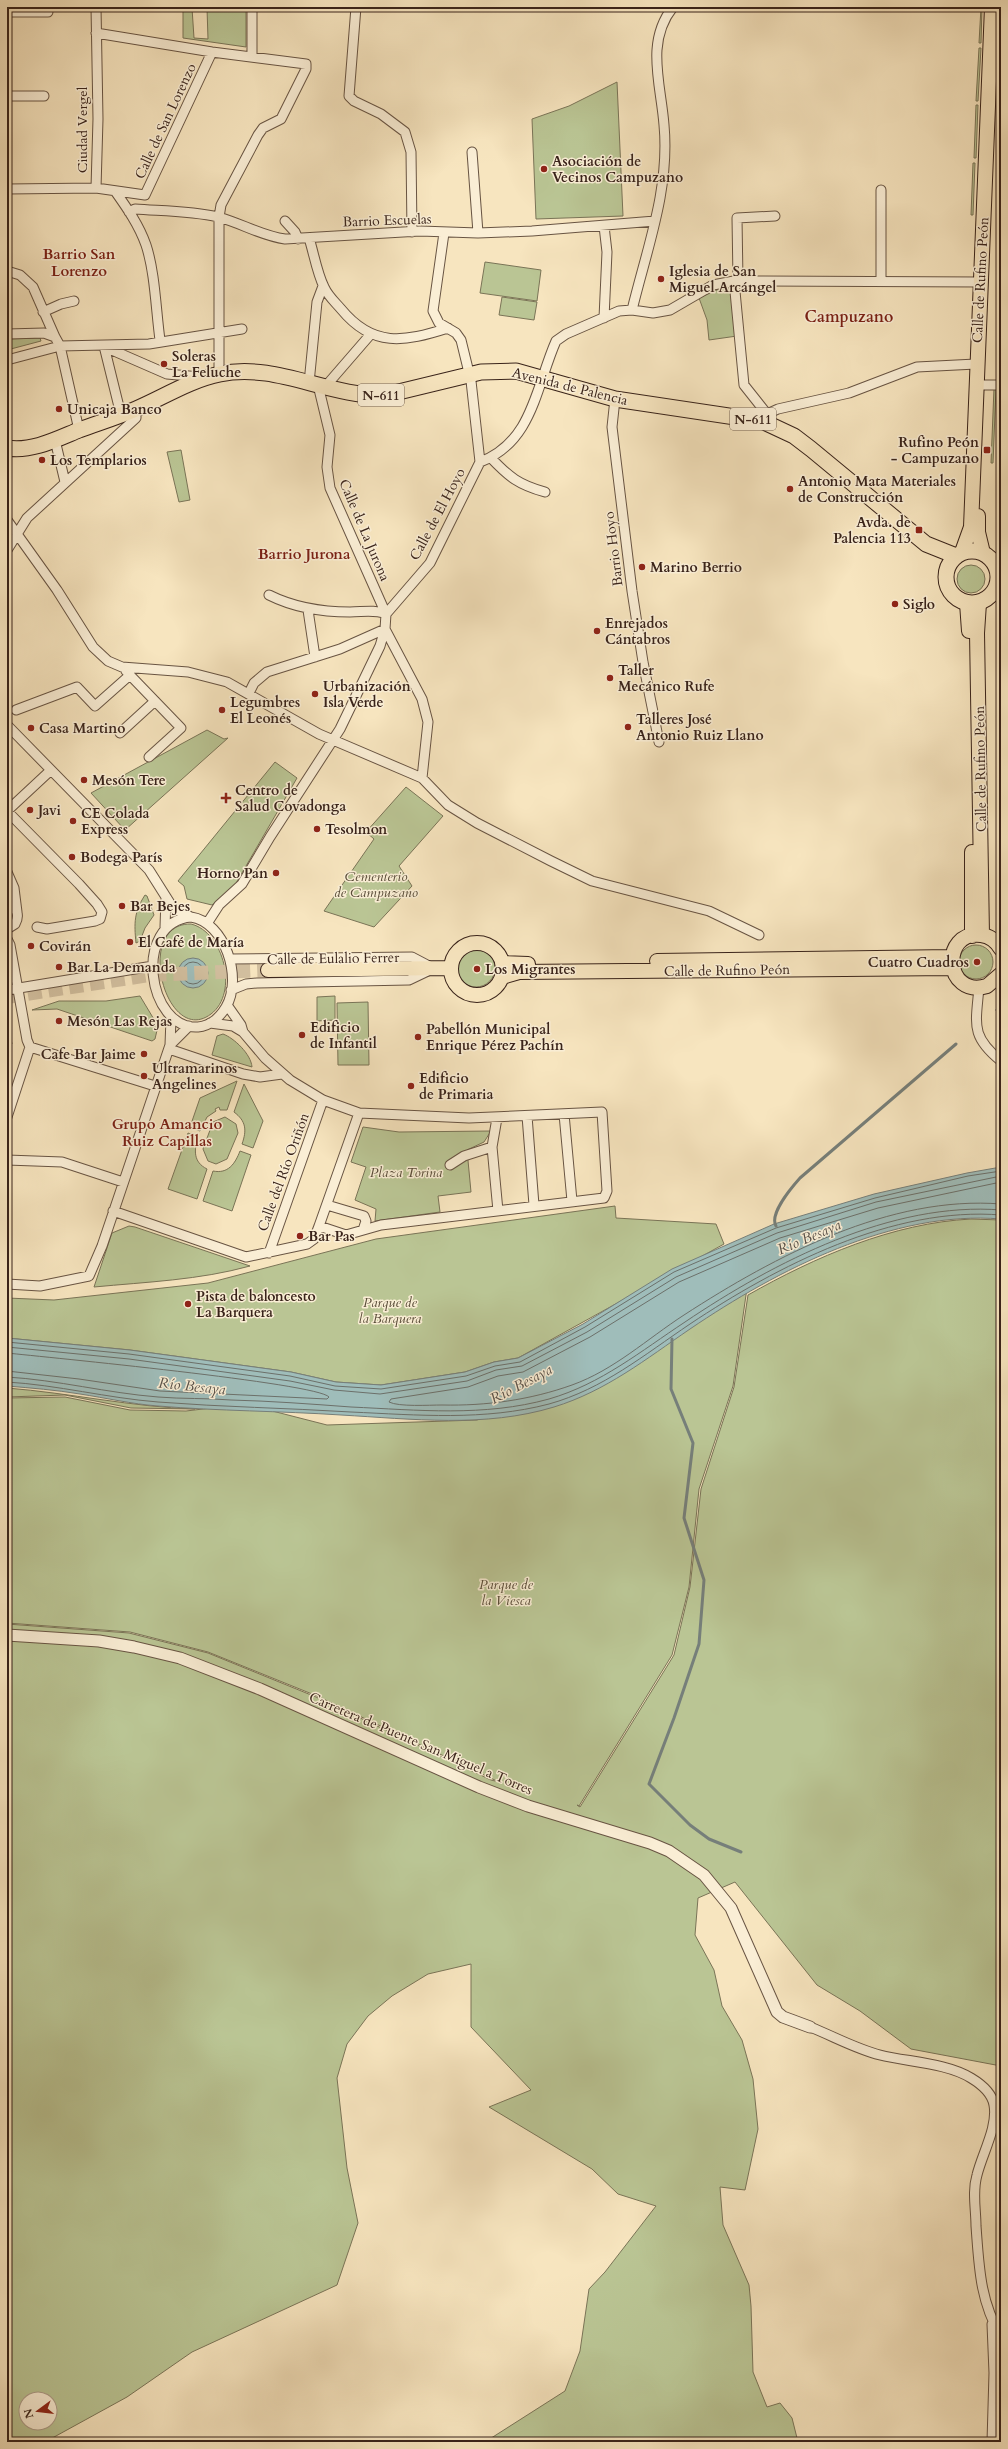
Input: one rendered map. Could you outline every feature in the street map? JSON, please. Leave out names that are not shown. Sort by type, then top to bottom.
[{"type":"highway","name":"Avenida de Palencia","points":[[7,448],[25,448],[55,440],[136,410],[213,376],[255,371],[351,394],[386,395],[469,375],[501,370],[516,371],[615,399],[764,417],[811,449],[926,544],[946,571]]},
{"type":"highway","name":"Avenida de Palencia","points":[[926,544],[959,554]]},
{"type":"highway","name":"N-611","points":[[959,554],[976,551],[983,553]]},
{"type":"highway","points":[[973,603],[991,595],[999,575],[983,553]]},
{"type":"highway","points":[[946,571],[959,554]]},
{"type":"highway","name":"N-611","points":[[946,571],[945,579],[952,595],[973,603]]},
{"type":"main road","name":"Calle de Rufino Peón","points":[[959,554],[971,527],[976,364],[992,7]]},
{"type":"main road","name":"Calle de Rufino Peón","points":[[983,553],[978,527],[983,385],[1001,8]]},
{"type":"main road","name":"Calle de Rufino Peón","points":[[973,603],[977,936]]},
{"type":"main road","points":[[1000,945],[977,936],[958,944],[952,962],[957,977],[965,984],[979,988],[994,982],[1001,974]]},
{"type":"main road","points":[[471,943],[483,943],[493,948],[502,962],[502,977],[497,986],[488,992],[472,995],[462,991],[455,984],[450,968],[456,952],[471,943]]},
{"type":"main road","name":"Calle de Rufino Peón","points":[[502,962],[952,962]]},
{"type":"main road","name":"Calle de Rufino Peón","points":[[502,977],[519,972],[952,962]]},
{"type":"main road","name":"Calle de Eulalio Ferrer","points":[[268,970],[450,968]]},
{"type":"street","name":"Ciudad Vergel","points":[[7,189],[96,188],[98,119],[96,7]]},
{"type":"street","points":[[252,7],[252,56]]},
{"type":"street","points":[[356,7],[349,96],[354,101],[381,114],[405,132],[411,152],[412,232]]},
{"type":"street","points":[[632,310],[651,243],[663,186],[665,138],[656,56],[658,33],[673,7]]},
{"type":"street","points":[[7,12],[48,12]]},
{"type":"street","name":"Calle de San Lorenzo","points":[[96,33],[212,52],[306,64],[306,69],[281,119],[263,128],[258,135],[221,205],[219,217]]},
{"type":"street","name":"Calle de San Lorenzo","points":[[96,188],[146,195],[212,52]]},
{"type":"street","points":[[7,96],[44,96]]},
{"type":"street","points":[[472,152],[478,233]]},
{"type":"street","points":[[881,190],[881,281]]},
{"type":"street","points":[[115,191],[137,226],[149,258],[160,340]]},
{"type":"street","points":[[128,212],[135,209],[219,217],[275,238],[298,239],[295,232],[285,221]]},
{"type":"street","points":[[775,216],[737,218],[736,280],[744,385],[764,417],[778,409],[873,386],[917,367],[976,364]]},
{"type":"street","points":[[104,346],[167,374],[213,376],[220,333],[219,217]]},
{"type":"street","name":"Barrio Escuelas","points":[[298,239],[412,232],[478,233],[604,226],[655,221]]},
{"type":"street","points":[[604,226],[607,252],[604,318]]},
{"type":"street","name":"Calle de El Hoyo","points":[[386,614],[430,563],[480,462],[469,375],[461,340],[448,328],[439,323],[433,311],[444,233]]},
{"type":"street","points":[[309,238],[323,286],[350,321],[370,335],[405,339],[448,328]]},
{"type":"street","points":[[7,271],[25,278],[33,287],[43,312],[60,346],[79,430]]},
{"type":"street","name":"Calle de El Hoyo","points":[[480,462],[491,458],[514,440],[530,416],[542,385],[542,378],[557,340],[619,311],[632,310],[653,313],[670,310],[713,285],[736,280],[980,282]]},
{"type":"street","name":"Calle de La Jurona","points":[[323,286],[317,302],[317,385],[330,436],[327,467],[330,488],[386,614],[386,629]]},
{"type":"street","points":[[43,312],[61,304],[74,301]]},
{"type":"street","points":[[7,360],[60,346],[104,346],[125,343],[149,344],[160,340],[242,329]]},
{"type":"street","points":[[7,334],[44,334],[55,337]]},
{"type":"street","points":[[317,385],[370,335]]},
{"type":"street","points":[[124,354],[125,343]]},
{"type":"street","points":[[104,346],[121,415]]},
{"type":"street","points":[[983,385],[1001,385]]},
{"type":"street","name":"Barrio Hoyo","points":[[615,399],[612,427],[632,592],[643,662],[659,742]]},
{"type":"street","points":[[7,550],[27,518],[136,418],[136,410]]},
{"type":"street","points":[[55,440],[65,482]]},
{"type":"street","points":[[491,458],[510,478],[527,487],[545,492]]},
{"type":"street","points":[[7,520],[58,590],[99,654],[108,661],[122,666],[188,672],[227,682],[333,740],[422,778],[448,805],[465,816],[592,881],[710,911],[759,935]]},
{"type":"street","points":[[269,595],[308,610],[351,612],[376,610],[386,614]]},
{"type":"street","points":[[308,610],[315,657]]},
{"type":"street","points":[[249,693],[254,683],[267,672],[352,645],[386,629]]},
{"type":"street","points":[[208,922],[220,905],[242,884],[333,740],[368,672],[386,629]]},
{"type":"street","points":[[386,629],[422,699],[428,722],[422,778]]},
{"type":"street","points":[[122,666],[181,728],[149,757]]},
{"type":"street","points":[[16,710],[77,687],[95,706],[130,675]]},
{"type":"street","points":[[120,733],[155,701]]},
{"type":"street","points":[[7,725],[149,870],[166,898],[176,910],[191,917],[208,922],[219,935],[230,959],[231,990],[227,1005],[219,1016],[210,1023],[201,1026],[180,1024],[172,1018],[158,995],[153,966],[156,944],[165,927],[166,898]]},
{"type":"street","points":[[37,927],[47,929],[95,921],[100,919],[102,912],[93,899],[7,811],[51,770]]},
{"type":"street","points":[[7,872],[7,893]]},
{"type":"street","points":[[7,872],[14,888],[17,912],[15,924],[8,942],[27,1040],[30,1047],[7,1116]]},
{"type":"street","points":[[7,904],[17,912]]},
{"type":"street","points":[[165,927],[178,919],[191,917]]},
{"type":"street","points":[[7,929],[15,924]]},
{"type":"street","name":"Calle de Eulalio Ferrer","points":[[230,959],[412,957],[434,968]]},
{"type":"street","points":[[7,990],[153,966]]},
{"type":"street","name":"Calle de Eulalio Ferrer","points":[[231,990],[246,984],[257,983],[409,980],[434,968]]},
{"type":"street","points":[[979,988],[977,1032],[987,1050],[1001,1061]]},
{"type":"street","points":[[227,1005],[241,1025],[243,1032]]},
{"type":"street","points":[[7,1284],[40,1286],[89,1276],[170,1047],[172,1018]]},
{"type":"street","points":[[210,1023],[228,1024],[243,1032],[282,1074],[323,1100],[359,1113],[395,1116],[497,1118],[602,1112],[607,1191],[604,1198],[534,1205],[381,1226],[346,1235],[319,1226]]},
{"type":"street","points":[[170,1047],[189,1026]]},
{"type":"street","points":[[30,1047],[155,1086]]},
{"type":"street","points":[[170,1047],[243,1074],[260,1077],[282,1074]]},
{"type":"street","name":"Calle del Río Oriñón","points":[[269,1253],[323,1100]]},
{"type":"street","points":[[113,1211],[246,1257],[307,1244],[314,1239],[359,1113]]},
{"type":"street","points":[[564,1114],[572,1201]]},
{"type":"street","points":[[527,1116],[534,1205]]},
{"type":"street","points":[[497,1118],[492,1147],[498,1210]]},
{"type":"street","points":[[450,1165],[464,1156],[492,1147]]},
{"type":"street","points":[[7,1160],[62,1162],[123,1182]]},
{"type":"street","points":[[327,1205],[364,1216],[366,1221],[363,1230]]},
{"type":"street","name":"Carretera de Puente San Miguel a Torres","points":[[7,1635],[98,1641],[134,1647],[180,1658],[260,1689],[479,1787],[528,1806],[650,1843],[669,1851],[704,1875],[731,1908],[777,2012],[786,2018],[879,2055],[959,2072],[972,2078],[991,2096],[994,2110],[975,2183],[976,2225],[977,2248],[984,2301],[992,2322],[1001,2336]]},
{"type":"street","name":"Carretera de Puente San Miguel a Torres","points":[[992,2322],[994,2373],[992,2442]]},
{"type":"green space","points":[[183,7],[194,7],[192,8],[194,38],[208,39],[207,8],[246,7],[246,47],[183,38]]},
{"type":"green space","points":[[981,7],[981,43],[979,43]]},
{"type":"green space","points":[[979,48],[981,48],[978,101],[976,101]]},
{"type":"green space","points":[[617,82],[623,216],[536,219],[532,119],[569,106]]},
{"type":"green space","points":[[976,105],[978,105],[976,158],[974,158]]},
{"type":"green space","points":[[973,163],[975,163],[973,215],[971,215]]},
{"type":"green space","points":[[1001,249],[998,342],[997,342]]},
{"type":"green space","points":[[485,262],[541,270],[537,301],[480,293]]},
{"type":"green space","points":[[726,286],[731,290],[737,336],[709,340],[707,320],[699,298]]},
{"type":"green space","points":[[502,297],[537,302],[534,320],[499,315]]},
{"type":"green space","points":[[40,338],[41,341],[7,350],[7,339]]},
{"type":"green space","points":[[994,388],[996,388],[993,463],[991,463]]},
{"type":"green space","points":[[181,450],[190,500],[179,502],[167,452]]},
{"type":"green space","points":[[971,565],[981,569],[985,579],[981,589],[971,593],[961,589],[957,579],[961,569]]},
{"type":"green space","points":[[207,730],[224,739],[228,738],[125,830],[91,793]]},
{"type":"green space","points":[[275,762],[297,778],[235,885],[212,905],[187,899],[184,886],[178,881]]},
{"type":"green space","name":"Cementerio de Campuzano","points":[[406,787],[443,816],[399,866],[412,886],[374,927],[324,911],[374,839],[366,832]]},
{"type":"green space","points":[[145,895],[147,896],[154,915],[145,928],[140,941],[136,943],[135,929],[137,912]]},
{"type":"green space","points":[[191,924],[202,929],[212,938],[219,950],[224,964],[226,978],[220,1004],[211,1014],[195,1020],[181,1014],[170,1000],[162,981],[160,961],[163,942],[173,929]]},
{"type":"green space","points":[[973,945],[979,945],[983,946],[990,952],[993,962],[992,969],[986,976],[979,979],[973,979],[969,978],[962,972],[959,965],[959,959],[960,955],[966,948]]},
{"type":"green space","points":[[476,949],[489,955],[495,968],[489,981],[476,987],[463,981],[457,968],[463,955]]},
{"type":"green space","points":[[140,996],[158,1026],[155,1039],[152,1041],[57,1009],[32,1010],[59,1001],[106,1001]]},
{"type":"green space","points":[[335,996],[335,1020],[317,1021],[317,997]]},
{"type":"green space","points":[[368,1002],[369,1065],[338,1065],[337,1003]]},
{"type":"green space","points":[[8,1023],[12,1044],[7,1045],[7,1024]]},
{"type":"green space","points":[[223,1034],[232,1039],[241,1047],[249,1057],[252,1067],[212,1055],[217,1036]]},
{"type":"green space","points":[[237,1081],[227,1110],[220,1110],[219,1107],[215,1109],[216,1111],[207,1117],[200,1131],[190,1127],[200,1098]]},
{"type":"green space","points":[[244,1084],[263,1121],[253,1148],[242,1144],[245,1134],[243,1122],[234,1112]]},
{"type":"green space","points":[[225,1117],[236,1124],[238,1133],[227,1159],[216,1164],[208,1161],[203,1149],[213,1122]]},
{"type":"green space","name":"Plaza Torina","points":[[363,1127],[399,1132],[491,1131],[484,1142],[467,1150],[471,1192],[438,1196],[440,1212],[375,1221],[376,1209],[355,1200],[366,1167],[351,1162]]},
{"type":"green space","points":[[188,1133],[198,1137],[195,1151],[197,1159],[202,1166],[207,1169],[197,1199],[168,1189]]},
{"type":"green space","points":[[240,1151],[251,1155],[232,1211],[203,1201],[213,1171],[223,1171],[230,1167],[236,1160]]},
{"type":"green space","name":"Parque de la Barquera","points":[[615,1206],[616,1218],[716,1224],[724,1244],[518,1358],[494,1362],[465,1372],[381,1385],[336,1382],[291,1372],[130,1350],[7,1338],[7,1298],[54,1300],[208,1283],[376,1239]]},
{"type":"green space","name":"Parque de la Viesca","points":[[971,1219],[1001,1220],[1001,2066],[911,2049],[860,2011],[817,1985],[735,1882],[698,1898],[695,1935],[714,1970],[722,2006],[742,2040],[753,2079],[758,2129],[745,2190],[720,2187],[723,2225],[749,2285],[753,2372],[767,2407],[780,2403],[792,2418],[798,2442],[485,2442],[565,2391],[580,2351],[589,2289],[605,2272],[656,2206],[618,2194],[592,2169],[489,2107],[531,2090],[471,2027],[471,1964],[428,1974],[392,1996],[368,2016],[347,2044],[337,2078],[347,2168],[358,2223],[337,2285],[192,2352],[127,2397],[45,2442],[7,2442],[7,1624],[129,1633],[208,1653],[316,1697],[491,1780],[499,1782],[317,1696],[208,1652],[130,1632],[7,1623],[7,1398],[65,1397],[130,1410],[186,1411],[245,1404],[327,1425],[477,1420],[530,1399],[748,1281],[733,1386],[699,1489],[689,1587],[672,1655],[579,1806],[577,1805],[580,1807],[674,1655],[690,1587],[701,1489],[734,1387],[748,1295],[827,1255],[855,1244],[913,1227]]},
{"type":"green space","points":[[129,1226],[250,1266],[231,1271],[192,1277],[94,1287],[112,1233]]},
{"type":"green space","points":[[7,1388],[31,1390],[148,1406],[195,1409],[131,1408],[65,1395],[7,1397]]},
{"type":"water","points":[[193,958],[204,962],[208,973],[204,984],[193,988],[182,984],[178,973],[182,962]]},
{"type":"water","name":"Río Besaya","points":[[1001,1167],[1001,1219],[960,1219],[919,1224],[878,1234],[838,1248],[798,1266],[724,1307],[641,1363],[608,1383],[573,1400],[528,1414],[475,1420],[421,1420],[181,1408],[148,1405],[62,1391],[7,1386],[7,1338],[130,1350],[291,1372],[336,1382],[381,1385],[465,1372],[494,1362],[518,1358],[583,1324],[672,1269],[774,1224],[874,1194],[967,1173]]},
{"type":"waterway","points":[[997,1010],[1001,1007]]},
{"type":"waterway","points":[[776,1226],[775,1221],[778,1208],[800,1178],[956,1044]]},
{"type":"waterway","points":[[672,1339],[671,1389],[693,1443],[684,1518],[704,1580],[699,1644],[674,1718],[649,1784],[690,1825],[709,1839],[741,1852]]},
{"type":"tunnel","points":[[7,997],[149,975],[268,970]]},
{"type":"place","name":"Asociación de Vecinos Campuzano","points":[[544,169]]},
{"type":"place","name":"Iglesia de San Miguel Arcángel","points":[[661,279]]},
{"type":"place","name":"Soleras La Feluche","points":[[164,364]]},
{"type":"place","name":"Unicaja Banco","points":[[59,409]]},
{"type":"place","name":"Rufino Peón - Campuzano","points":[[987,450]]},
{"type":"place","name":"Los Templarios","points":[[42,460]]},
{"type":"place","name":"Antonio Mata Materiales de Construcción","points":[[790,489]]},
{"type":"place","name":"Avda. de Palencia 113","points":[[919,530]]},
{"type":"place","name":"Marino Berrio","points":[[642,567]]},
{"type":"place","name":"Siglo","points":[[895,604]]},
{"type":"place","name":"Enrejados Cántabros","points":[[597,631]]},
{"type":"place","name":"Taller Mecánico Rufe","points":[[610,678]]},
{"type":"place","name":"Urbanización Isla Verde","points":[[315,694]]},
{"type":"place","name":"Legumbres El Leonés","points":[[222,710]]},
{"type":"place","name":"Talleres José Antonio Ruiz Llano","points":[[628,727]]},
{"type":"place","name":"Casa Martino","points":[[31,728]]},
{"type":"place","name":"Mesón Tere","points":[[84,780]]},
{"type":"place","name":"Centro de Salud Covadonga","points":[[226,798]]},
{"type":"place","name":"Javi","points":[[30,810]]},
{"type":"place","name":"CE Colada Express","points":[[73,821]]},
{"type":"place","name":"Tesolmon","points":[[317,829]]},
{"type":"place","name":"Bodega París","points":[[72,857]]},
{"type":"place","name":"Horno Pan","points":[[276,873]]},
{"type":"place","name":"Bar Bejes","points":[[122,906]]},
{"type":"place","name":"El Café de María","points":[[130,942]]},
{"type":"place","name":"Covirán","points":[[31,946]]},
{"type":"place","name":"Cuatro Cuadros","points":[[977,962]]},
{"type":"place","name":"Bar La Demanda","points":[[59,967]]},
{"type":"place","name":"Los Migrantes","points":[[477,969]]},
{"type":"place","name":"Mesón Las Rejas","points":[[59,1021]]},
{"type":"place","name":"Edificio de Infantil","points":[[302,1035]]},
{"type":"place","name":"Pabellón Municipal Enrique Pérez Pachín","points":[[418,1037]]},
{"type":"place","name":"Cafe Bar Jaime","points":[[144,1054]]},
{"type":"place","name":"Ultramarinos Angelines","points":[[144,1076]]},
{"type":"place","name":"Edificio de Primaria","points":[[411,1086]]},
{"type":"place","name":"Bar Pas","points":[[300,1236]]},
{"type":"place","name":"Pista de baloncesto La Barquera","points":[[188,1304]]},
{"type":"district","name":"Barrio San Lorenzo","points":[[79,262]]},
{"type":"district","name":"Campuzano","points":[[849,316]]},
{"type":"district","name":"Barrio Jurona","points":[[304,554]]},
{"type":"district","name":"Grupo Amancio Ruiz Capillas","points":[[167,1132]]}]
